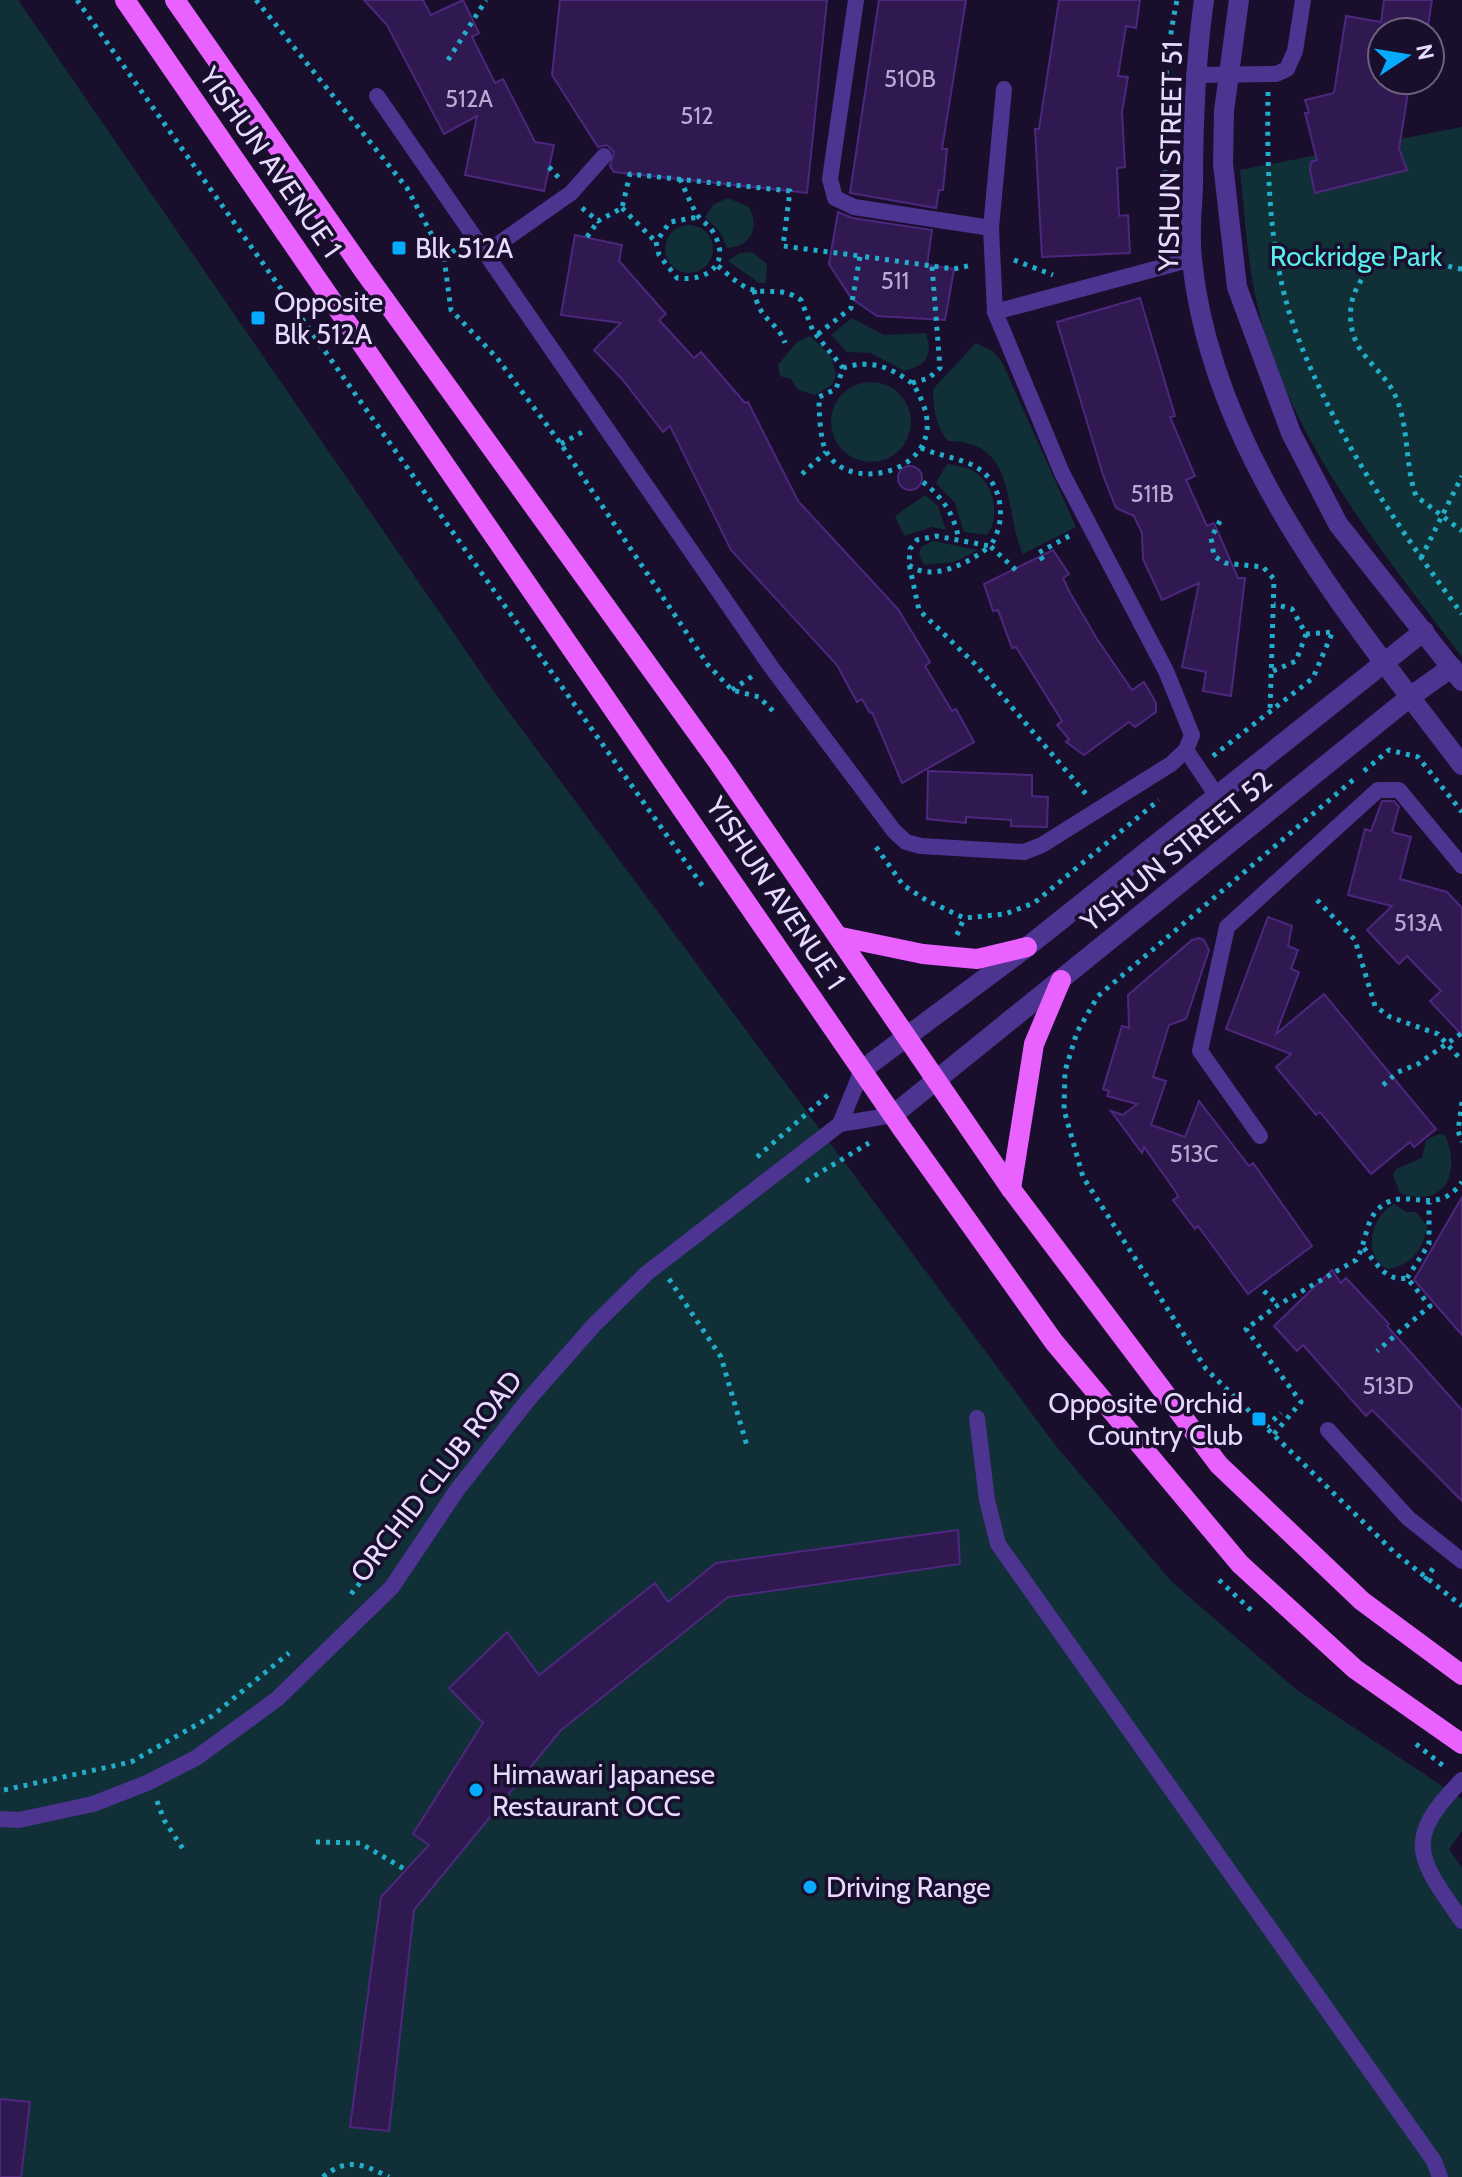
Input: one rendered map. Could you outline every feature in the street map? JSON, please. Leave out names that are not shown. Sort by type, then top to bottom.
[{"type":"main road","name":"YISHUN AVENUE 1","points":[[125,0],[893,1115],[1054,1342],[1240,1564],[1355,1669],[1462,1744]]},
{"type":"main road","name":"YISHUN AVENUE 1","points":[[175,0],[364,271],[841,937],[1011,1189],[1219,1465],[1362,1601],[1462,1675]]},
{"type":"main road","points":[[841,937],[923,954],[977,959],[1027,947]]},
{"type":"main road","points":[[1011,1189],[1034,1044],[1061,980]]},
{"type":"street","name":"YISHUN STREET 51","points":[[1204,0],[1194,75],[1192,259],[1204,320],[1224,390],[1281,513],[1349,620],[1462,765]]},
{"type":"street","name":"YISHUN STREET 51","points":[[1239,0],[1229,75],[1223,164],[1237,287],[1291,433],[1318,488],[1352,543],[1457,674]]},
{"type":"street","name":"YISHUN STREET 52","points":[[908,1036],[1027,947],[1424,631]]},
{"type":"street","name":"YISHUN STREET 52","points":[[937,1081],[1410,697],[1457,674]]},
{"type":"street","points":[[862,1070],[908,1036]]},
{"type":"street","name":"ORCHID CLUB ROAD","points":[[893,1115],[937,1081]]},
{"type":"lane","points":[[856,0],[830,179],[835,198],[854,207],[991,228]]},
{"type":"lane","points":[[1194,75],[1269,74],[1287,69],[1295,51],[1303,0]]},
{"type":"lane","points":[[377,96],[769,664],[894,831],[906,842],[921,846],[1024,852],[1042,845],[1171,764],[1186,750],[1192,735],[1188,719],[1062,473],[995,312],[990,260],[991,228],[1004,89]]},
{"type":"lane","points":[[487,252],[571,193],[604,156]]},
{"type":"lane","points":[[995,312],[1192,259]]},
{"type":"lane","points":[[1186,750],[1217,796]]},
{"type":"lane","points":[[1260,1136],[1200,1051],[1227,927],[1378,790],[1399,790],[1462,866]]},
{"type":"lane","points":[[840,1124],[862,1070]]},
{"type":"lane","name":"ORCHID CLUB ROAD","points":[[0,1819],[19,1820],[93,1804],[147,1783],[196,1758],[277,1699],[392,1587],[457,1490],[528,1400],[594,1325],[647,1273],[840,1124],[893,1115]]},
{"type":"lane","points":[[977,1418],[987,1500],[998,1544],[1416,2136],[1440,2177]]},
{"type":"lane","points":[[1328,1430],[1408,1518],[1462,1561]]},
{"type":"lane","points":[[1462,1780],[1440,1803],[1426,1827],[1421,1851],[1428,1873],[1462,1921]]},
{"type":"path","points":[[77,0],[711,897]]},
{"type":"path","points":[[256,0],[407,188],[444,258],[451,310],[497,358],[561,444],[708,665],[732,690],[759,697],[787,724]]},
{"type":"path","points":[[448,60],[486,0]]},
{"type":"path","points":[[1269,74],[1267,154],[1276,249],[1293,324],[1332,415],[1421,558],[1462,614]]},
{"type":"path","points":[[630,174],[790,191],[783,246],[932,266],[940,368],[929,378],[912,383]]},
{"type":"path","points":[[680,179],[698,217],[712,229],[718,243],[718,266],[738,283],[754,290],[772,288],[801,300],[808,322],[843,368]]},
{"type":"path","points":[[622,208],[656,242],[659,255],[677,278],[692,280],[706,276],[718,266]]},
{"type":"path","points":[[656,242],[670,222],[698,217]]},
{"type":"path","points":[[587,237],[598,221]]},
{"type":"path","points":[[444,258],[464,244]]},
{"type":"path","points":[[818,334],[851,308],[860,256]]},
{"type":"path","points":[[1462,269],[1429,258],[1411,256],[1395,256],[1379,263],[1358,284],[1349,321],[1358,344],[1383,376],[1398,403],[1416,496],[1462,531]]},
{"type":"path","points":[[754,290],[760,314],[781,332],[785,343]]},
{"type":"path","points":[[861,362],[891,369],[912,383],[928,417],[929,436],[921,448],[888,473],[872,476],[841,467],[826,452],[819,397],[836,389],[843,368],[861,362]]},
{"type":"path","points":[[561,444],[584,431]]},
{"type":"path","points":[[909,564],[917,570],[937,571],[974,560],[990,546],[1000,520],[1000,501],[994,487],[972,464],[921,448]]},
{"type":"path","points":[[802,474],[826,452]]},
{"type":"path","points":[[1421,558],[1462,476]]},
{"type":"path","points":[[923,482],[941,496],[949,509],[959,541]]},
{"type":"path","points":[[1220,521],[1211,538],[1214,556],[1225,563],[1263,567],[1270,571],[1274,579],[1270,712]]},
{"type":"path","points":[[1043,560],[1038,553],[1090,525]]},
{"type":"path","points":[[1017,571],[990,546],[926,536],[910,549],[909,564],[919,610],[975,664],[1100,809]]},
{"type":"path","points":[[1273,671],[1296,661],[1306,634],[1292,609],[1274,604]]},
{"type":"path","points":[[1327,623],[1334,632]]},
{"type":"path","points":[[1306,634],[1334,632]]},
{"type":"path","points":[[1198,768],[1313,678],[1334,632]]},
{"type":"path","points":[[732,690],[755,675]]},
{"type":"path","points":[[875,845],[903,885],[964,918],[1005,914],[1034,903],[1164,795]]},
{"type":"path","points":[[1317,900],[1355,940],[1375,1006],[1382,1013],[1421,1026],[1449,1042],[1462,1061]]},
{"type":"path","points":[[1383,1085],[1398,1072],[1418,1064],[1462,1033]]},
{"type":"path","points":[[1065,1071],[1064,1110],[1083,1177],[1206,1369],[1425,1580],[1462,1606]]},
{"type":"path","points":[[755,1159],[832,1091]]},
{"type":"path","points":[[1462,1102],[1458,1131],[1462,1142]]},
{"type":"path","points":[[1274,1434],[1301,1402],[1246,1329],[1278,1305],[1347,1267],[1363,1248],[1369,1225],[1381,1206],[1400,1199],[1429,1203],[1453,1194],[1462,1182]]},
{"type":"path","points":[[1363,1248],[1381,1271],[1398,1280],[1407,1278],[1429,1244],[1429,1203]]},
{"type":"path","points":[[668,1278],[721,1357],[747,1446]]},
{"type":"path","points":[[1377,1351],[1430,1306],[1407,1278]]},
{"type":"path","points":[[1264,1291],[1278,1305]]},
{"type":"path","points":[[1266,1427],[1281,1413]]},
{"type":"path","points":[[345,1600],[395,1541]]},
{"type":"path","points":[[1425,1580],[1436,1564]]},
{"type":"path","points":[[4,1790],[131,1762],[212,1716],[292,1651]]},
{"type":"path","points":[[316,1842],[360,1843],[406,1870]]},
{"type":"path","points":[[323,2177],[350,2162],[362,2164],[389,2177]]},
{"type":"green space","points":[[0,0],[18,0],[497,696],[1056,1446],[1172,1582],[1297,1690],[1462,1799],[1462,1831],[1449,1849],[1462,1868],[1462,2177],[0,2177]]},
{"type":"green space","name":"Rockridge Park","points":[[1462,127],[1462,657],[1364,526],[1306,433],[1283,384],[1265,333],[1252,279],[1240,170]]},
{"type":"green space","points":[[728,198],[749,207],[754,222],[747,240],[727,248],[720,232],[705,217],[714,204]]},
{"type":"green space","points":[[689,225],[706,232],[713,249],[706,266],[689,273],[672,266],[665,249],[672,232]]},
{"type":"green space","points":[[752,252],[767,264],[766,283],[759,283],[728,261],[739,253]]},
{"type":"green space","points":[[852,318],[884,335],[926,333],[929,348],[926,358],[918,366],[904,371],[871,353],[847,352],[831,335]]},
{"type":"green space","points":[[810,336],[831,356],[836,375],[832,385],[815,395],[798,390],[791,379],[780,376],[778,365],[797,342]]},
{"type":"green space","points":[[976,343],[993,351],[1002,362],[1076,527],[1023,554],[998,466],[987,453],[971,444],[948,441],[936,417],[933,389]]},
{"type":"green space","points":[[863,382],[879,382],[893,388],[905,400],[911,422],[905,444],[893,456],[879,462],[863,462],[849,456],[837,444],[831,430],[831,414],[837,400],[849,388]]},
{"type":"green space","points":[[947,464],[965,467],[976,473],[989,488],[994,517],[987,535],[964,532],[955,503],[936,483]]},
{"type":"green space","points":[[925,495],[938,506],[946,530],[932,527],[904,536],[895,516]]},
{"type":"green space","points":[[933,541],[978,550],[954,562],[924,565],[919,555],[921,547]]},
{"type":"green space","points":[[1439,1134],[1445,1135],[1450,1149],[1450,1175],[1445,1185],[1428,1196],[1400,1193],[1393,1175],[1396,1169],[1422,1158],[1426,1140]]},
{"type":"green space","points":[[1394,1204],[1406,1212],[1416,1212],[1427,1226],[1423,1242],[1415,1255],[1404,1264],[1388,1269],[1374,1255],[1372,1236],[1380,1217]]},
{"type":"building","points":[[364,0],[423,0],[431,15],[463,0],[479,33],[472,37],[495,83],[503,79],[535,142],[554,145],[544,191],[465,175],[477,116],[444,134],[387,25]]},
{"type":"building","points":[[560,0],[827,0],[807,193],[614,172],[610,166],[614,152],[607,145],[598,147],[552,75]]},
{"type":"building","points":[[879,0],[966,0],[942,149],[947,149],[943,190],[939,190],[936,208],[850,193]]},
{"type":"building","points":[[1059,0],[1140,0],[1136,28],[1126,26],[1118,76],[1128,77],[1122,112],[1125,167],[1117,168],[1119,216],[1128,215],[1130,253],[1042,257],[1035,129],[1039,129]]},
{"type":"building","points":[[1384,0],[1432,0],[1430,16],[1382,16]]},
{"type":"building","points":[[1346,16],[1366,19],[1366,96],[1407,96],[1399,149],[1407,170],[1315,193],[1310,170],[1311,162],[1317,160],[1305,113],[1309,113],[1305,100],[1334,93]]},
{"type":"building","points":[[838,212],[852,218],[932,230],[927,265],[954,269],[945,320],[877,316],[851,298],[829,264]]},
{"type":"building","points":[[575,235],[622,245],[619,261],[666,314],[659,320],[694,358],[701,352],[745,403],[748,402],[798,501],[898,609],[930,662],[925,666],[952,711],[956,709],[974,742],[902,783],[872,712],[862,699],[857,702],[837,665],[731,550],[670,426],[663,432],[622,379],[594,350],[621,323],[561,315]]},
{"type":"building","points":[[1140,298],[1175,416],[1170,417],[1195,476],[1186,480],[1207,526],[1214,523],[1238,578],[1245,578],[1231,696],[1203,691],[1206,672],[1182,667],[1199,583],[1162,600],[1143,559],[1142,533],[1134,516],[1116,508],[1103,475],[1057,322]]},
{"type":"building","points":[[910,466],[921,473],[922,478],[915,489],[910,490],[899,483],[898,478],[905,467]]},
{"type":"building","points":[[1053,550],[1069,574],[1063,578],[1070,593],[1097,639],[1132,690],[1144,682],[1156,703],[1156,712],[1135,727],[1129,722],[1084,755],[1066,742],[1069,739],[1057,725],[1062,721],[1016,647],[1012,648],[998,610],[993,611],[984,584]]},
{"type":"building","points":[[928,771],[1032,775],[1032,796],[1048,797],[1047,827],[1011,826],[1011,820],[966,817],[966,823],[927,819]]},
{"type":"building","points":[[1382,801],[1394,801],[1399,807],[1392,832],[1411,837],[1400,879],[1447,892],[1462,908],[1462,1035],[1430,1001],[1441,991],[1407,956],[1399,964],[1367,930],[1392,906],[1348,895],[1365,829],[1371,831]]},
{"type":"building","points":[[1268,917],[1292,926],[1288,946],[1298,950],[1291,969],[1299,972],[1276,1034],[1324,994],[1436,1129],[1414,1147],[1410,1142],[1371,1174],[1320,1112],[1316,1115],[1276,1067],[1291,1054],[1226,1029]]},
{"type":"building","points":[[1192,940],[1204,940],[1209,950],[1186,1019],[1169,1025],[1153,1077],[1166,1081],[1151,1125],[1185,1137],[1199,1101],[1249,1166],[1253,1163],[1312,1246],[1248,1294],[1198,1226],[1195,1229],[1173,1200],[1178,1197],[1176,1192],[1144,1147],[1142,1153],[1111,1111],[1123,1115],[1137,1104],[1107,1096],[1109,1091],[1103,1089],[1122,1026],[1129,1028],[1128,995]]},
{"type":"building","points":[[1462,1197],[1462,1335],[1414,1280]]},
{"type":"building","points":[[1332,1270],[1341,1283],[1346,1278],[1389,1324],[1387,1326],[1462,1410],[1462,1501],[1372,1410],[1366,1416],[1303,1345],[1297,1351],[1274,1326]]},
{"type":"building","points":[[958,1530],[960,1564],[728,1597],[560,1731],[414,1910],[389,2131],[350,2127],[381,1897],[429,1845],[413,1834],[483,1723],[449,1688],[507,1632],[539,1675],[655,1583],[668,1602],[716,1563]]},
{"type":"building","points":[[0,2099],[30,2102],[21,2177],[0,2177]]},
{"type":"place","name":"Blk 512A","points":[[399,248]]},
{"type":"place","name":"Opposite Blk 512A","points":[[258,318]]},
{"type":"place","name":"Opposite Orchid Country Club","points":[[1259,1419]]},
{"type":"place","name":"Himawari Japanese Restaurant OCC","points":[[476,1790]]},
{"type":"place","name":"Driving Range","points":[[810,1887]]}]
